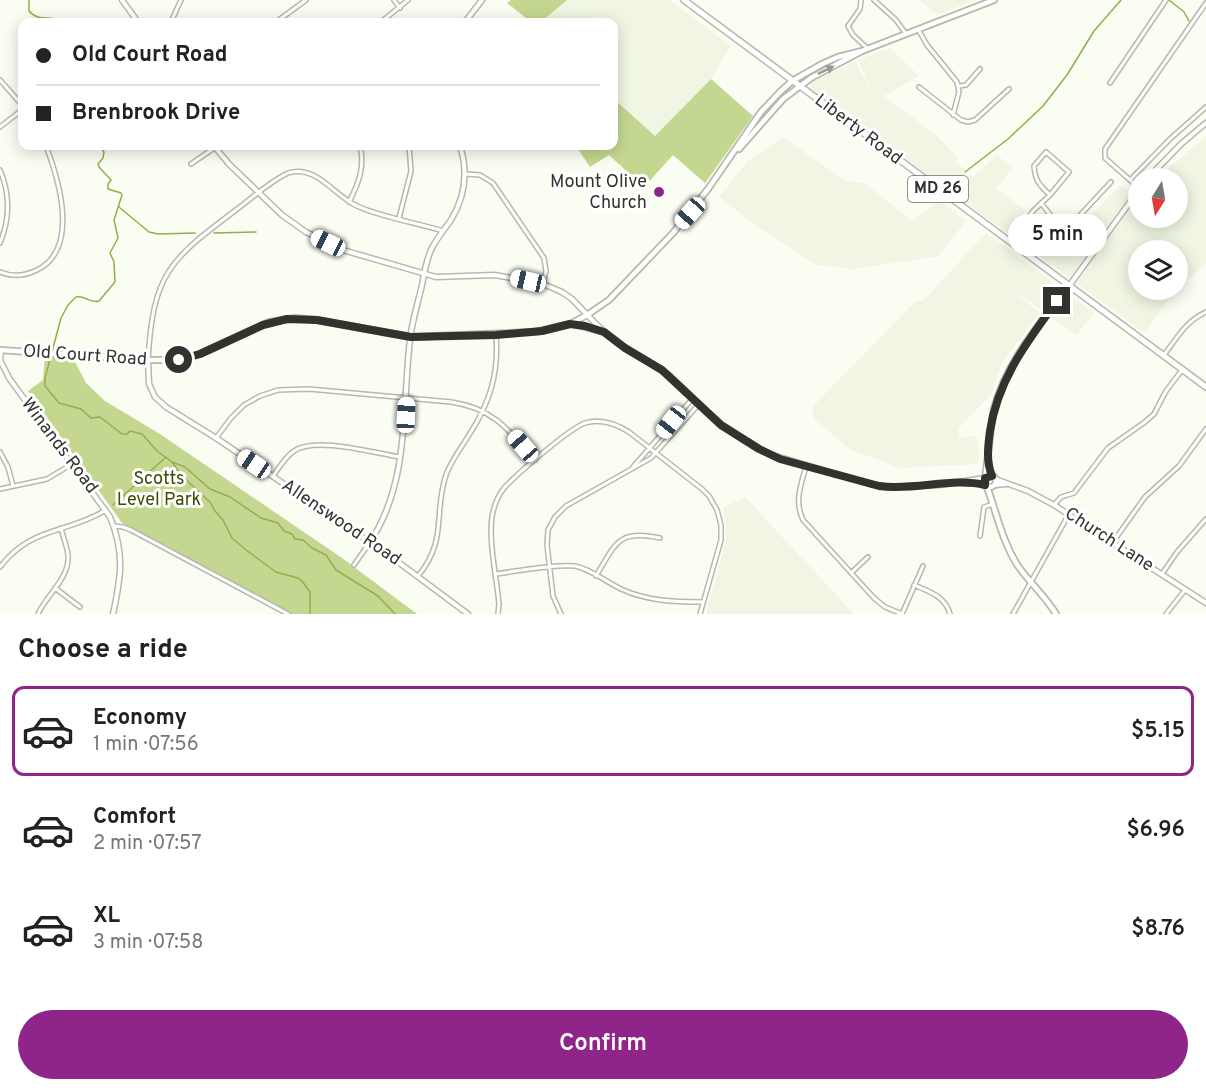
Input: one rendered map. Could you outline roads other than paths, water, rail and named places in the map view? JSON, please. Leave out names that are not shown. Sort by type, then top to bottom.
[{"type":"main road","name":"Liberty Road","points":[[684,0],[1206,387]]},
{"type":"main road","name":"Old Court Road","points":[[0,350],[172,360],[193,356],[263,325],[287,319],[317,320],[411,337],[496,335],[542,331],[570,324],[587,315],[618,291],[664,242],[690,213],[733,155],[761,112],[792,81],[838,57],[868,49],[994,0]]},
{"type":"main road","name":"Old Court Road","points":[[733,155],[772,111],[799,86],[861,51]]},
{"type":"main road","points":[[1056,614],[1030,582],[1002,535],[985,478],[994,411],[1005,380],[1019,353],[1068,286]]},
{"type":"main road","points":[[570,324],[604,332]]},
{"type":"main road","points":[[987,464],[994,481],[992,502]]},
{"type":"main road","points":[[985,478],[994,481]]},
{"type":"main road","points":[[986,486],[994,481]]},
{"type":"street","points":[[122,0],[135,18]]},
{"type":"street","points":[[173,18],[181,0]]},
{"type":"street","points":[[281,18],[306,0]]},
{"type":"street","points":[[394,0],[400,8]]},
{"type":"street","points":[[386,18],[408,0]]},
{"type":"street","points":[[468,18],[482,0]]},
{"type":"street","points":[[861,0],[860,9],[848,26],[853,35],[868,49]]},
{"type":"street","points":[[874,0],[896,20],[906,34]]},
{"type":"street","points":[[1110,83],[1166,0]]},
{"type":"street","points":[[1128,178],[1106,158],[1105,149],[1206,3]]},
{"type":"street","points":[[918,29],[927,45],[954,75],[958,86],[953,115]]},
{"type":"street","points":[[958,86],[966,85],[980,69]]},
{"type":"street","points":[[0,80],[18,100]]},
{"type":"street","points":[[919,87],[964,122],[971,122],[1008,89]]},
{"type":"street","points":[[1141,168],[1170,138],[1206,107]]},
{"type":"street","points":[[0,127],[18,113]]},
{"type":"street","points":[[1158,168],[1181,144],[1206,123]]},
{"type":"street","points":[[0,272],[15,275],[35,271],[50,261],[60,244],[61,204],[56,176],[47,150]]},
{"type":"street","points":[[191,164],[210,150]]},
{"type":"street","points":[[218,150],[258,194],[282,215],[323,241],[360,256],[424,274],[445,278],[495,275],[543,284],[567,295],[604,332],[625,348],[662,370],[721,425],[759,449],[780,459],[870,484],[889,487],[971,482],[985,478]]},
{"type":"street","points":[[349,202],[359,182],[361,150]]},
{"type":"street","points":[[399,218],[411,171],[409,150]]},
{"type":"street","points":[[354,565],[378,530],[391,501],[400,457],[411,337],[424,274],[432,249],[459,204],[465,174],[461,150]]},
{"type":"street","points":[[1009,243],[1041,202],[1050,195],[1069,172],[1046,152],[1034,166],[1035,177],[1040,186],[1050,195]]},
{"type":"street","points":[[0,170],[7,192],[8,212],[5,231],[0,243]]},
{"type":"street","points":[[148,360],[153,309],[161,285],[172,265],[197,240],[283,176],[304,171],[315,175],[349,202],[443,231]]},
{"type":"street","points":[[465,174],[485,177],[496,187],[544,258],[546,271],[543,284]]},
{"type":"street","points":[[1041,202],[1052,217],[1068,228],[1111,182]]},
{"type":"street","points":[[1068,286],[1128,203]]},
{"type":"street","points":[[1163,356],[1188,324],[1195,317],[1206,312]]},
{"type":"street","points":[[418,576],[430,559],[437,542],[446,476],[484,411],[495,376],[498,352],[496,335]]},
{"type":"street","name":"Winands Road","points":[[0,350],[0,360],[9,378],[106,510],[114,526],[120,544],[121,566],[113,614]]},
{"type":"street","name":"Allenswood Road","points":[[148,360],[149,384],[160,402],[370,542],[468,614]]},
{"type":"street","points":[[1054,505],[1061,497],[1074,494],[1108,448],[1150,418],[1182,370]]},
{"type":"street","points":[[216,438],[244,405],[278,390],[298,388],[460,403],[484,411],[503,424],[535,460]]},
{"type":"street","points":[[630,470],[693,398]]},
{"type":"street","points":[[561,614],[553,596],[547,538],[548,530],[555,517],[566,506],[657,454],[699,404]]},
{"type":"street","points":[[498,614],[500,604],[492,532],[495,505],[506,486],[535,460],[574,429],[593,422],[616,424],[629,432],[709,496],[720,516],[721,540],[700,614]]},
{"type":"street","points":[[1113,542],[1145,497],[1179,466],[1206,429]]},
{"type":"street","points":[[273,476],[291,453],[308,445],[322,444],[400,457]]},
{"type":"street","points":[[0,452],[8,466],[13,486]]},
{"type":"street","points":[[0,489],[52,478],[72,464]]},
{"type":"street","points":[[806,466],[799,492],[800,514],[808,526],[880,603],[902,614],[923,566]]},
{"type":"street","name":"Church Lane","points":[[994,481],[1028,491],[1054,505],[1206,603]]},
{"type":"street","points":[[971,482],[986,486]]},
{"type":"street","points":[[980,537],[984,507],[992,502]]},
{"type":"street","points":[[0,567],[13,551],[25,542],[39,535],[82,522],[106,510]]},
{"type":"street","points":[[1013,614],[1069,514]]},
{"type":"street","points":[[1162,574],[1206,519]]},
{"type":"street","points":[[114,526],[123,526],[131,530],[288,614]]},
{"type":"street","points":[[38,614],[65,574],[68,562],[61,528]]},
{"type":"street","points":[[596,576],[612,549],[626,537],[636,534],[660,538]]},
{"type":"street","points":[[851,573],[868,556]]},
{"type":"street","points":[[496,574],[574,566],[621,589],[646,597],[669,601],[703,602]]},
{"type":"street","points":[[914,585],[941,597],[948,606],[950,614]]},
{"type":"street","points":[[55,588],[80,607]]},
{"type":"street","points":[[1166,614],[1185,590]]},
{"type":"waterway","points":[[29,0],[29,11],[42,18]]},
{"type":"waterway","points":[[965,172],[1008,139],[1043,106],[1067,75],[1094,31],[1121,0]]},
{"type":"waterway","points":[[1169,0],[1184,12],[1189,21]]},
{"type":"waterway","points":[[102,150],[103,158],[98,164],[111,180],[108,189],[122,195],[114,220],[118,238],[110,253],[114,262],[115,282],[99,301],[76,297],[68,305],[61,318],[45,378],[45,386],[59,403],[81,409],[91,418],[100,417],[122,434],[130,431],[142,434],[157,451],[172,462],[185,467],[210,489],[230,497],[261,518],[278,523],[295,539],[303,540],[326,555],[336,570],[378,596],[395,614]]},
{"type":"waterway","points":[[119,207],[149,232],[158,234],[195,233]]},
{"type":"waterway","points":[[214,233],[256,232]]},
{"type":"waterway","points":[[113,505],[166,457]]},
{"type":"waterway","points":[[172,462],[182,476],[210,502],[232,538],[276,572],[302,581],[310,592],[310,614]]},
{"type":"place","name":"Mount Olive Church","points":[[659,192]]},
{"type":"park label","name":"Scotts Level Park","points":[[159,489]]}]
